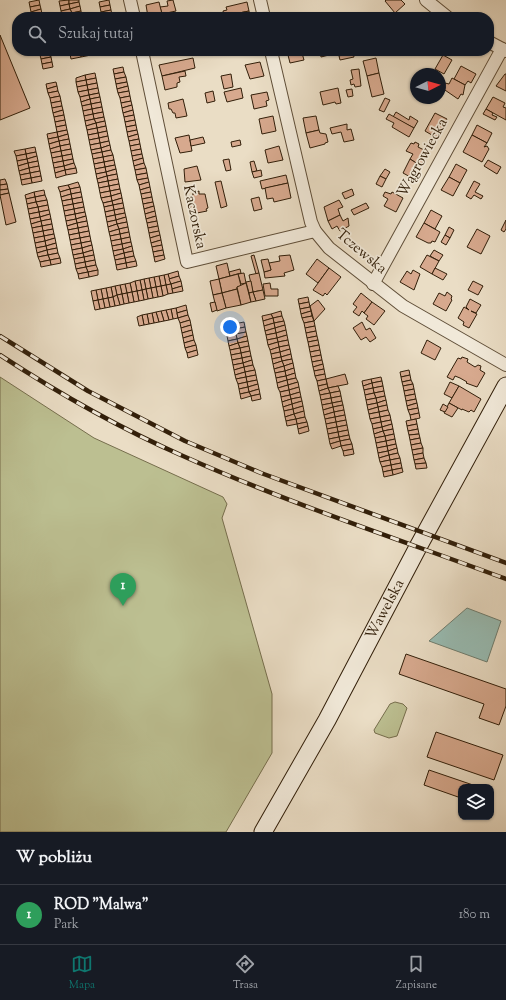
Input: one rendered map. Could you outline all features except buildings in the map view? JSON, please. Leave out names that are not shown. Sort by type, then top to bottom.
[{"type":"street","points":[[130,0],[133,12]]},
{"type":"street","points":[[260,0],[263,12]]},
{"type":"street","points":[[426,0],[441,12]]},
{"type":"street","points":[[494,45],[504,50]]},
{"type":"street","name":"Wągrowiecka","points":[[373,284],[504,50]]},
{"type":"street","name":"Kaczorska","points":[[143,56],[187,262],[315,231]]},
{"type":"street","name":"Tczewska","points":[[273,56],[308,213],[315,231],[329,248],[373,284],[427,321],[506,365]]},
{"type":"street","name":"Wawelska","points":[[263,832],[328,720],[418,546],[506,386]]},
{"type":"green space","points":[[0,377],[94,438],[223,497],[227,504],[222,518],[272,694],[272,753],[226,832],[0,832]]},
{"type":"green space","points":[[395,702],[403,704],[407,708],[397,736],[389,738],[375,733],[374,730],[390,704]]},
{"type":"water","points":[[467,608],[501,621],[487,662],[429,641]]},
{"type":"railway","points":[[0,336],[88,391],[185,441],[261,473],[506,563]]},
{"type":"railway","points":[[0,355],[89,409],[136,434],[183,456],[303,505],[506,579]]},
{"type":"place","name":"ROD \"Malwa\"","points":[[123,606]]}]
